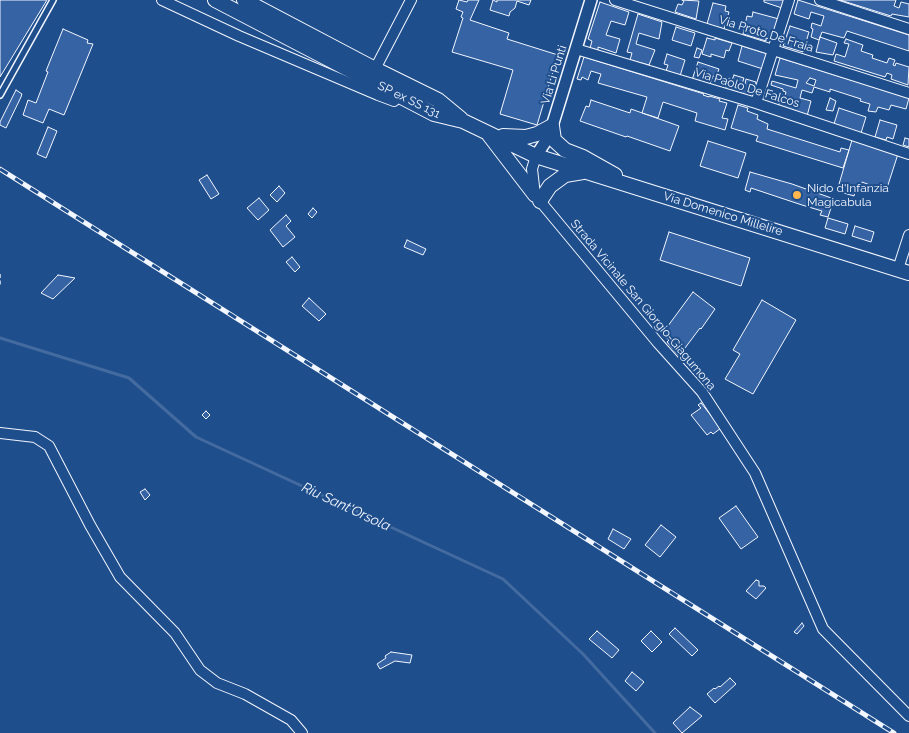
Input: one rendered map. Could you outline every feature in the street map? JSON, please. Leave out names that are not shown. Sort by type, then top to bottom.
[{"type":"main road","name":"SP ex SS 131","points":[[215,0],[434,114],[463,121]]},
{"type":"main road","name":"SP ex SS 131","points":[[244,0],[438,100],[463,121]]},
{"type":"main road","name":"Via Domenico Millelire","points":[[463,121],[536,156],[903,271]]},
{"type":"main road","points":[[490,134],[526,137],[537,134],[552,126],[554,140],[565,150],[583,157],[637,187]]},
{"type":"main road","points":[[490,134],[537,198],[565,174],[586,172]]},
{"type":"street","points":[[162,0],[232,33],[378,95],[394,101],[400,96]]},
{"type":"street","points":[[375,69],[410,0]]},
{"type":"street","name":"Via Li Punti","points":[[536,156],[549,136],[591,0]]},
{"type":"street","name":"Via Proto De Fraia","points":[[615,0],[909,93]]},
{"type":"street","points":[[756,103],[789,0]]},
{"type":"street","points":[[820,0],[909,28]]},
{"type":"street","name":"Via Paolo De Falcos","points":[[576,48],[756,103],[909,154]]},
{"type":"street","points":[[536,156],[532,169],[537,198]]},
{"type":"street","name":"Strada Vicinale San Giorgio-Giagumona","points":[[537,198],[658,343],[702,392],[755,473],[822,629],[909,716]]},
{"type":"street","points":[[903,271],[909,235]]},
{"type":"street","points":[[0,433],[35,437],[48,446],[120,577],[174,633],[200,670],[217,683],[245,694],[291,720],[302,733]]},
{"type":"lane","points":[[0,95],[53,0]]},
{"type":"path","points":[[0,274],[0,285]]},
{"type":"building","points":[[0,0],[47,0],[0,77]]},
{"type":"building","points":[[459,0],[467,2],[468,0],[479,0],[470,20],[509,33],[507,39],[558,55],[537,125],[500,114],[513,70],[452,52],[463,18],[461,17],[463,12],[456,9]]},
{"type":"building","points":[[493,0],[497,2],[497,0],[531,0],[529,5],[517,1],[515,8],[510,12],[509,16],[490,10]]},
{"type":"building","points":[[682,0],[699,1],[696,19],[675,12],[678,4],[682,5],[684,1]]},
{"type":"building","points":[[764,0],[785,0],[782,8],[764,2]]},
{"type":"building","points":[[798,0],[909,35],[909,51],[847,31],[844,38],[822,32],[819,40],[811,37],[812,23],[821,26],[824,16],[811,12],[809,19],[794,14]]},
{"type":"building","points":[[840,0],[896,0],[894,6],[899,8],[901,2],[909,4],[909,17],[892,14],[891,16]]},
{"type":"building","points":[[600,2],[629,12],[625,25],[611,21],[606,35],[620,39],[616,53],[598,47],[598,50],[590,48],[592,41],[588,39]]},
{"type":"building","points":[[713,3],[726,6],[725,11],[729,12],[724,29],[707,24]]},
{"type":"building","points":[[753,12],[779,19],[773,40],[766,38],[766,41],[743,34],[747,16],[752,17]]},
{"type":"building","points":[[638,14],[662,22],[659,39],[639,33],[636,44],[655,50],[649,65],[630,60],[632,53],[627,52]]},
{"type":"building","points":[[790,26],[809,32],[803,52],[783,46]]},
{"type":"building","points":[[676,27],[695,33],[691,46],[672,40]]},
{"type":"building","points":[[63,29],[88,40],[87,43],[93,44],[64,115],[49,109],[43,123],[23,115],[28,100],[36,103],[48,72],[46,71]]},
{"type":"building","points":[[820,37],[837,43],[833,55],[816,52]]},
{"type":"building","points":[[707,38],[715,40],[715,38],[732,43],[729,51],[726,50],[724,58],[711,54],[711,57],[702,54]]},
{"type":"building","points":[[846,39],[863,45],[861,51],[873,55],[872,58],[887,63],[889,58],[895,60],[893,65],[895,66],[896,63],[909,67],[908,85],[891,79],[892,75],[887,73],[885,77],[834,61],[836,54],[845,57],[849,44],[844,43]]},
{"type":"building","points":[[742,46],[768,54],[763,69],[738,61]]},
{"type":"building","points":[[697,48],[702,50],[699,58],[694,57]]},
{"type":"building","points":[[667,54],[685,60],[680,76],[666,71],[668,65],[664,64]]},
{"type":"building","points":[[584,57],[720,99],[719,101],[727,103],[722,118],[728,119],[725,130],[695,121],[697,113],[663,102],[658,118],[642,113],[647,97],[598,83],[601,74],[591,71],[588,80],[582,77],[581,80],[577,79]]},
{"type":"building","points":[[780,58],[909,98],[906,109],[891,105],[889,110],[878,107],[876,112],[868,111],[870,104],[860,101],[861,99],[830,89],[830,92],[814,87],[812,93],[802,90],[800,98],[811,101],[807,116],[778,107],[782,95],[785,96],[786,92],[771,85],[772,81],[796,88],[798,80],[775,75]],"holes":[[[810,78],[816,80],[814,86],[806,83]]]},
{"type":"building","points":[[698,62],[719,69],[716,77],[713,76],[709,86],[692,80]]},
{"type":"building","points":[[734,75],[744,78],[742,84],[745,84],[746,79],[756,82],[755,87],[758,88],[754,99],[725,90],[729,78],[732,80]]},
{"type":"building","points":[[16,90],[22,94],[6,128],[0,125],[0,122]]},
{"type":"building","points":[[830,98],[836,101],[833,111],[826,110]]},
{"type":"building","points":[[591,100],[630,113],[631,109],[679,126],[670,151],[580,121],[586,106],[589,107]]},
{"type":"building","points":[[738,105],[748,108],[747,111],[758,115],[757,119],[768,124],[767,129],[840,152],[841,148],[849,150],[843,168],[756,141],[758,136],[731,128]]},
{"type":"building","points":[[839,108],[866,117],[861,133],[834,124]]},
{"type":"building","points":[[880,120],[897,125],[893,139],[887,137],[886,140],[875,137]]},
{"type":"building","points":[[48,127],[57,131],[46,158],[37,154]]},
{"type":"building","points":[[905,138],[909,139],[909,147],[903,145]]},
{"type":"building","points":[[852,140],[898,154],[886,191],[862,182],[860,190],[856,189],[854,196],[837,191]]},
{"type":"building","points":[[708,141],[746,153],[738,178],[700,166]]},
{"type":"building","points":[[750,172],[834,199],[828,217],[820,215],[822,211],[751,188],[750,192],[745,190]]},
{"type":"building","points":[[207,175],[219,194],[211,199],[199,180]]},
{"type":"building","points":[[279,186],[285,193],[277,202],[270,195]]},
{"type":"building","points":[[259,198],[269,210],[258,220],[247,208]]},
{"type":"building","points":[[313,208],[317,212],[312,218],[308,214]]},
{"type":"building","points":[[286,215],[291,221],[286,226],[295,237],[283,247],[270,230]]},
{"type":"building","points":[[828,218],[848,224],[845,234],[825,228]]},
{"type":"building","points":[[855,226],[874,232],[871,242],[852,236]]},
{"type":"building","points":[[669,232],[750,258],[741,286],[660,260]]},
{"type":"building","points":[[407,240],[426,249],[423,255],[404,247]]},
{"type":"building","points":[[292,257],[300,267],[295,272],[286,262]]},
{"type":"building","points":[[58,275],[75,278],[53,299],[41,293]]},
{"type":"building","points":[[693,292],[715,309],[679,356],[667,342],[669,340],[662,334]]},
{"type":"building","points":[[309,298],[326,314],[319,321],[302,306]]},
{"type":"building","points":[[762,300],[796,320],[753,394],[725,379],[740,354],[733,350]]},
{"type":"building","points":[[701,403],[721,428],[713,434],[711,432],[707,435],[691,415],[701,408],[698,405]]},
{"type":"building","points":[[206,411],[210,415],[206,419],[202,415]]},
{"type":"building","points":[[145,489],[150,495],[145,500],[140,492]]},
{"type":"building","points":[[736,506],[758,537],[741,549],[719,518]]},
{"type":"building","points":[[661,525],[676,537],[660,557],[645,545]]},
{"type":"building","points":[[613,529],[631,539],[624,549],[608,539]]},
{"type":"building","points":[[756,580],[759,581],[759,586],[766,588],[756,599],[746,591]]},
{"type":"building","points":[[802,623],[804,626],[797,634],[794,632]]},
{"type":"building","points":[[675,628],[698,650],[692,656],[669,634]]},
{"type":"building","points":[[597,631],[619,650],[612,658],[589,639]]},
{"type":"building","points":[[651,631],[662,642],[652,652],[641,641]]},
{"type":"building","points":[[391,652],[412,655],[410,663],[395,661],[380,669],[377,664]]},
{"type":"building","points":[[632,672],[644,682],[636,691],[625,681]]},
{"type":"building","points":[[730,678],[736,684],[715,703],[707,694],[714,688],[720,687]]},
{"type":"building","points":[[690,707],[702,716],[682,733],[673,723]]},
{"type":"waterway","name":"Riu Sant'Orsola","points":[[0,338],[129,378],[196,437],[503,579],[583,654],[655,733]]},
{"type":"railway","points":[[0,169],[894,733]]},
{"type":"place","name":"Nido d'Infanzia Magicabula","points":[[797,195]]}]
